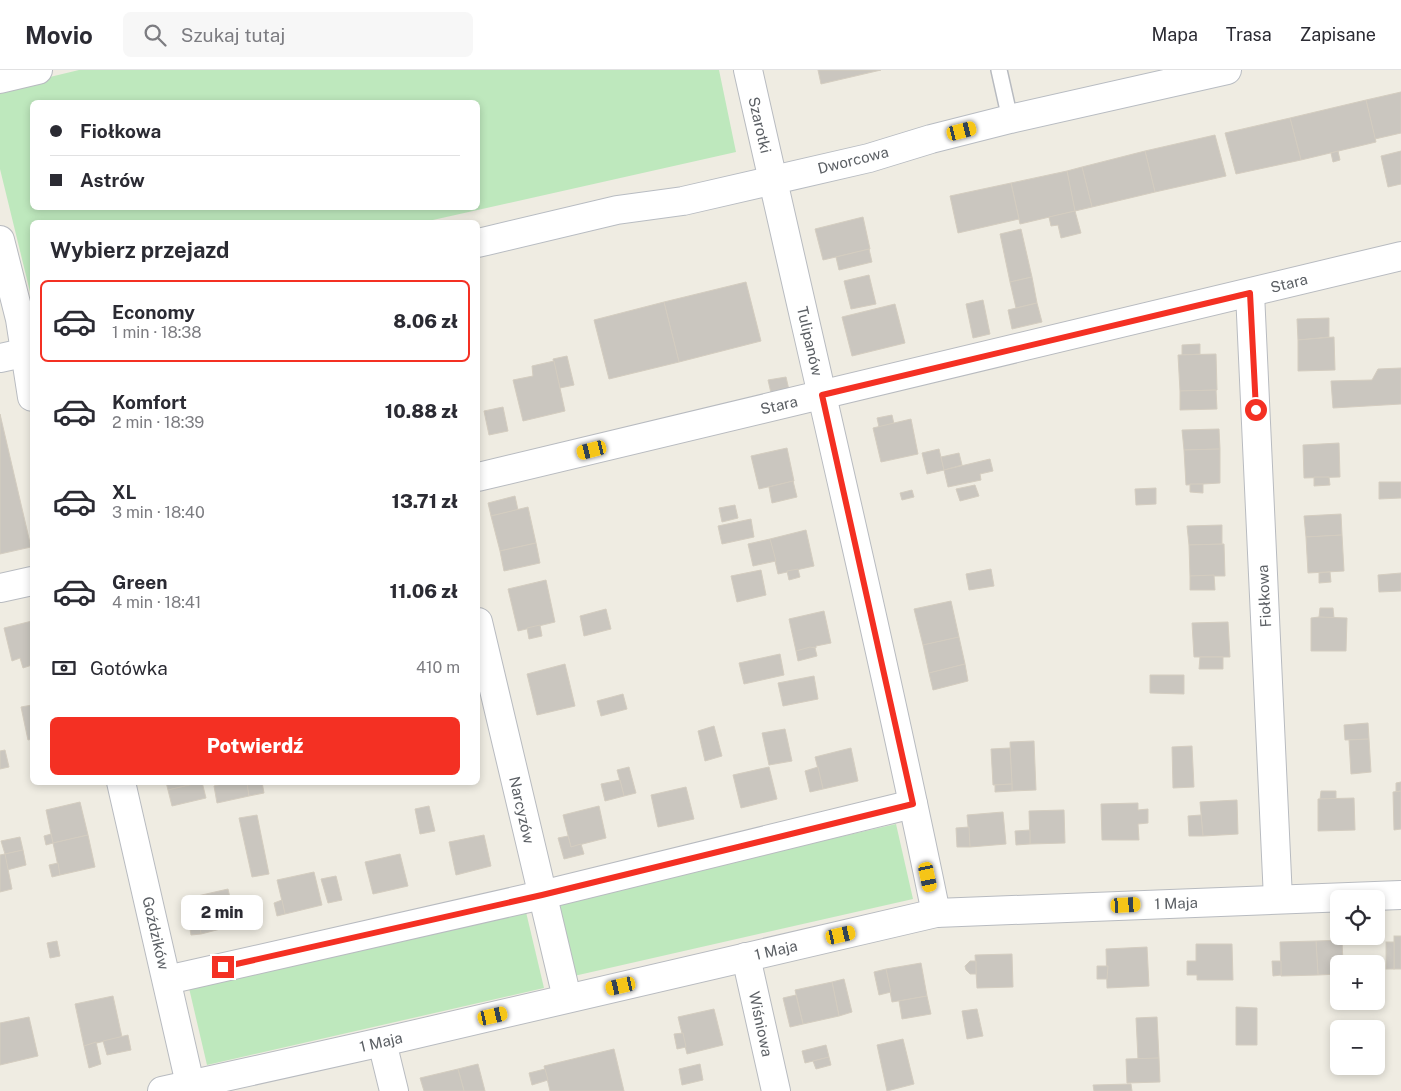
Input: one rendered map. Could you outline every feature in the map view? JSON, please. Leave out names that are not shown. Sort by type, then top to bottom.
[{"type":"street","points":[[0,79],[38,70]]},
{"type":"street","name":"Szarotki","points":[[748,70],[773,180]]},
{"type":"street","name":"Dworcowa","points":[[480,243],[617,210],[683,201],[869,158],[931,139],[1010,119],[1227,70]]},
{"type":"street","name":"Tulipanów","points":[[773,180],[936,913]]},
{"type":"street","points":[[0,240],[20,320],[19,354],[30,390]]},
{"type":"street","name":"Stara","points":[[480,477],[1401,256]]},
{"type":"street","name":"Fiołkowa","points":[[1250,293],[1278,899]]},
{"type":"street","points":[[0,588],[30,581]]},
{"type":"street","name":"Narcyzów","points":[[480,631],[567,998]]},
{"type":"street","name":"Goździków","points":[[122,785],[190,1084]]},
{"type":"street","points":[[167,980],[542,895],[913,804]]},
{"type":"street","name":"1 Maja","points":[[162,1091],[382,1042],[936,913],[1401,895]]},
{"type":"street","name":"Wiśniowa","points":[[746,956],[776,1091]]},
{"type":"street","points":[[382,1042],[394,1091]]},
{"type":"lane","points":[[999,70],[1010,119]]},
{"type":"green space","points":[[79,70],[719,70],[736,152],[480,209],[480,100],[30,100],[30,210],[477,210],[433,220],[30,220],[30,292],[0,169],[0,89]]},
{"type":"green space","points":[[896,824],[913,899],[574,976],[557,902]]},
{"type":"green space","points":[[526,912],[544,988],[207,1065],[189,988]]},
{"type":"building","points":[[818,70],[881,70],[821,84]]},
{"type":"building","points":[[1401,92],[1401,133],[1375,139],[1366,100]]},
{"type":"building","points":[[1366,100],[1376,142],[1301,160],[1290,118]]},
{"type":"building","points":[[1290,118],[1301,160],[1236,174],[1225,133]]},
{"type":"building","points":[[1215,135],[1226,176],[1155,192],[1145,151]]},
{"type":"building","points":[[1145,151],[1155,192],[1092,207],[1082,167]]},
{"type":"building","points":[[1338,151],[1340,160],[1333,162],[1331,153]]},
{"type":"building","points":[[1401,151],[1401,184],[1388,187],[1381,156]]},
{"type":"building","points":[[1082,167],[1092,207],[1075,211],[1067,171]]},
{"type":"building","points":[[1067,171],[1075,211],[1020,224],[1011,183]]},
{"type":"building","points":[[1011,183],[1019,219],[958,233],[950,196]]},
{"type":"building","points":[[1075,211],[1081,233],[1061,238],[1058,225],[1051,226],[1049,217]]},
{"type":"building","points":[[863,217],[870,249],[823,260],[815,229]]},
{"type":"building","points":[[1021,229],[1032,277],[1010,282],[1000,234]]},
{"type":"building","points":[[869,249],[872,262],[839,270],[836,257]]},
{"type":"building","points":[[869,275],[876,304],[851,309],[844,281]]},
{"type":"building","points":[[1032,277],[1037,303],[1016,308],[1010,282]]},
{"type":"building","points":[[746,282],[761,341],[679,362],[664,302]]},
{"type":"building","points":[[983,300],[990,334],[973,338],[966,304]]},
{"type":"building","points":[[664,302],[679,362],[609,379],[594,320]]},
{"type":"building","points":[[1037,303],[1042,322],[1012,329],[1008,310]]},
{"type":"building","points":[[895,304],[905,343],[852,356],[842,317]]},
{"type":"building","points":[[1329,318],[1329,337],[1298,340],[1297,319]]},
{"type":"building","points":[[1334,337],[1335,370],[1298,371],[1298,340]]},
{"type":"building","points":[[1200,344],[1200,354],[1182,355],[1182,345]]},
{"type":"building","points":[[1216,354],[1217,390],[1180,391],[1178,355]]},
{"type":"building","points":[[567,356],[574,385],[560,388],[553,359]]},
{"type":"building","points":[[554,361],[565,411],[523,421],[513,380],[533,376],[532,366]]},
{"type":"building","points":[[1401,368],[1401,404],[1333,408],[1331,381],[1372,380],[1378,369]]},
{"type":"building","points":[[786,377],[789,390],[771,393],[768,380]]},
{"type":"building","points":[[1216,390],[1217,409],[1180,410],[1180,391]]},
{"type":"building","points":[[503,407],[508,431],[489,435],[484,411]]},
{"type":"building","points":[[0,414],[30,547],[0,554]]},
{"type":"building","points":[[892,415],[894,424],[879,427],[877,418]]},
{"type":"building","points":[[911,419],[918,454],[881,462],[873,428]]},
{"type":"building","points":[[1219,429],[1220,449],[1184,450],[1182,430]]},
{"type":"building","points":[[1339,443],[1340,477],[1304,478],[1303,445]]},
{"type":"building","points":[[787,448],[794,481],[759,489],[751,456]]},
{"type":"building","points":[[939,449],[944,470],[927,474],[922,453]]},
{"type":"building","points":[[1220,449],[1220,483],[1186,485],[1184,450]]},
{"type":"building","points":[[959,453],[962,465],[944,470],[941,457]]},
{"type":"building","points":[[990,459],[993,471],[980,474],[981,480],[948,487],[944,470]]},
{"type":"building","points":[[1314,477],[1329,477],[1330,485],[1314,486]]},
{"type":"building","points":[[793,481],[797,497],[772,503],[769,487]]},
{"type":"building","points":[[1379,482],[1401,482],[1401,498],[1379,499]]},
{"type":"building","points":[[1190,484],[1203,484],[1203,493],[1190,492]]},
{"type":"building","points":[[975,485],[979,496],[960,501],[956,489]]},
{"type":"building","points":[[1156,488],[1156,504],[1136,505],[1135,489]]},
{"type":"building","points":[[912,490],[914,497],[902,500],[900,493]]},
{"type":"building","points":[[515,496],[518,510],[491,516],[488,503]]},
{"type":"building","points":[[735,505],[738,518],[722,522],[719,508]]},
{"type":"building","points":[[528,507],[536,543],[500,551],[491,516]]},
{"type":"building","points":[[1341,514],[1342,535],[1306,537],[1304,516]]},
{"type":"building","points":[[751,519],[754,537],[722,544],[718,526]]},
{"type":"building","points":[[1222,525],[1222,544],[1189,545],[1187,526]]},
{"type":"building","points":[[806,530],[814,566],[778,574],[770,539]]},
{"type":"building","points":[[1342,535],[1344,571],[1308,573],[1306,537]]},
{"type":"building","points":[[770,539],[776,561],[753,566],[748,544]]},
{"type":"building","points":[[536,543],[540,563],[504,571],[500,551]]},
{"type":"building","points":[[1224,544],[1225,576],[1190,576],[1189,545]]},
{"type":"building","points":[[798,569],[800,577],[789,580],[787,571]]},
{"type":"building","points":[[991,569],[994,586],[969,590],[966,574]]},
{"type":"building","points":[[761,570],[766,595],[737,602],[731,576]]},
{"type":"building","points":[[1330,572],[1331,582],[1319,583],[1319,573]]},
{"type":"building","points":[[1401,573],[1401,591],[1379,592],[1378,575]]},
{"type":"building","points":[[1214,575],[1215,590],[1190,590],[1190,576]]},
{"type":"building","points":[[546,580],[555,622],[518,631],[508,589]]},
{"type":"building","points":[[951,601],[959,637],[923,645],[914,609]]},
{"type":"building","points":[[1320,608],[1333,608],[1334,618],[1319,617]]},
{"type":"building","points":[[606,609],[611,629],[584,636],[580,616]]},
{"type":"building","points":[[824,611],[831,643],[816,646],[816,648],[796,651],[789,619]]},
{"type":"building","points":[[1311,618],[1347,618],[1346,651],[1311,651]]},
{"type":"building","points":[[30,622],[30,666],[23,668],[20,658],[12,661],[4,628]]},
{"type":"building","points":[[1228,622],[1230,657],[1194,657],[1192,623]]},
{"type":"building","points":[[540,625],[542,636],[529,639],[527,628]]},
{"type":"building","points":[[959,637],[965,664],[929,673],[923,645]]},
{"type":"building","points":[[810,647],[815,648],[817,656],[798,661],[796,651]]},
{"type":"building","points":[[780,654],[784,675],[744,684],[739,663]]},
{"type":"building","points":[[1200,657],[1223,657],[1223,669],[1199,669]]},
{"type":"building","points":[[565,664],[575,706],[537,715],[527,674]]},
{"type":"building","points":[[965,664],[968,681],[933,690],[929,673]]},
{"type":"building","points":[[1150,675],[1184,675],[1184,694],[1150,693]]},
{"type":"building","points":[[814,676],[818,699],[783,706],[778,683]]},
{"type":"building","points":[[623,694],[627,709],[601,716],[597,701]]},
{"type":"building","points":[[30,705],[30,740],[28,740],[21,707]]},
{"type":"building","points":[[1368,723],[1369,739],[1345,740],[1344,725]]},
{"type":"building","points":[[714,726],[722,756],[705,761],[698,731]]},
{"type":"building","points":[[785,729],[792,761],[769,765],[762,733]]},
{"type":"building","points":[[1369,739],[1371,772],[1351,774],[1349,740]]},
{"type":"building","points":[[1034,741],[1036,790],[1012,791],[1010,742]]},
{"type":"building","points":[[1192,746],[1194,787],[1173,788],[1172,747]]},
{"type":"building","points":[[851,748],[858,781],[823,789],[815,757]]},
{"type":"building","points":[[1010,748],[1012,784],[993,785],[991,749]]},
{"type":"building","points":[[5,750],[9,767],[0,769],[0,751]]},
{"type":"building","points":[[629,767],[636,793],[624,796],[617,770]]},
{"type":"building","points":[[769,767],[777,799],[741,808],[733,775]]},
{"type":"building","points":[[818,767],[823,789],[810,792],[805,771]]},
{"type":"building","points":[[620,780],[624,796],[605,801],[601,784]]},
{"type":"building","points":[[1401,782],[1401,791],[1396,792],[1396,783]]},
{"type":"building","points":[[1012,784],[1012,791],[995,792],[995,785]]},
{"type":"building","points":[[167,785],[189,785],[168,790]]},
{"type":"building","points":[[189,785],[203,785],[206,798],[172,806],[168,790]]},
{"type":"building","points":[[247,785],[249,796],[217,803],[214,786]]},
{"type":"building","points":[[247,785],[263,785],[264,793],[249,796]]},
{"type":"building","points":[[686,787],[694,819],[658,827],[651,795]]},
{"type":"building","points":[[1321,791],[1336,791],[1336,799],[1320,799]]},
{"type":"building","points":[[1401,791],[1401,829],[1394,830],[1393,792]]},
{"type":"building","points":[[1354,798],[1355,830],[1318,831],[1318,799]]},
{"type":"building","points":[[1237,800],[1238,834],[1203,836],[1200,802]]},
{"type":"building","points":[[80,802],[88,835],[53,843],[46,810]]},
{"type":"building","points":[[1138,803],[1138,810],[1148,809],[1148,823],[1138,824],[1139,840],[1102,840],[1101,804]]},
{"type":"building","points":[[429,806],[435,831],[420,834],[415,809]]},
{"type":"building","points":[[599,806],[606,838],[571,847],[563,815]]},
{"type":"building","points":[[1064,810],[1065,843],[1030,844],[1029,811]]},
{"type":"building","points":[[1003,812],[1006,844],[970,847],[967,815]]},
{"type":"building","points":[[257,815],[269,874],[252,877],[239,818]]},
{"type":"building","points":[[1201,815],[1203,836],[1189,836],[1188,816]]},
{"type":"building","points":[[969,827],[970,847],[957,847],[956,828]]},
{"type":"building","points":[[1030,830],[1030,844],[1016,845],[1015,831]]},
{"type":"building","points":[[51,834],[53,843],[46,845],[44,836]]},
{"type":"building","points":[[88,835],[95,867],[60,875],[53,843]]},
{"type":"building","points":[[484,835],[491,866],[456,875],[449,842]]},
{"type":"building","points":[[568,836],[571,847],[581,844],[584,854],[564,859],[558,838]]},
{"type":"building","points":[[20,837],[23,850],[5,854],[1,841]]},
{"type":"building","points":[[23,850],[26,865],[7,870],[5,854]]},
{"type":"building","points":[[5,854],[12,889],[0,892],[0,855]]},
{"type":"building","points":[[400,854],[408,886],[373,894],[365,862]]},
{"type":"building","points":[[58,863],[60,875],[52,877],[49,865]]},
{"type":"building","points":[[314,872],[322,905],[285,914],[277,880]]},
{"type":"building","points":[[336,876],[342,900],[328,903],[321,879]]},
{"type":"building","points":[[228,889],[236,925],[201,934],[193,897]]},
{"type":"building","points":[[282,900],[285,914],[277,916],[274,903]]},
{"type":"building","points":[[199,920],[201,934],[191,935],[189,923]]},
{"type":"building","points":[[1394,936],[1401,936],[1401,969],[1394,969]]},
{"type":"building","points":[[1330,940],[1330,945],[1342,945],[1343,955],[1330,955],[1330,974],[1318,975],[1316,941]]},
{"type":"building","points":[[57,941],[60,956],[50,958],[47,943]]},
{"type":"building","points":[[1316,941],[1318,975],[1281,976],[1280,942]]},
{"type":"building","points":[[1386,942],[1394,942],[1394,969],[1386,969]]},
{"type":"building","points":[[1196,944],[1232,944],[1233,980],[1197,980],[1197,975],[1187,975],[1187,961],[1196,961]]},
{"type":"building","points":[[1147,947],[1149,986],[1107,988],[1106,949]]},
{"type":"building","points":[[1012,954],[1013,987],[977,988],[975,955]]},
{"type":"building","points":[[970,961],[976,961],[976,974],[970,974],[966,970],[965,966]]},
{"type":"building","points":[[1272,961],[1281,961],[1281,975],[1273,976]]},
{"type":"building","points":[[921,963],[927,996],[892,1002],[886,969]]},
{"type":"building","points":[[1097,966],[1108,966],[1107,979],[1097,979]]},
{"type":"building","points":[[886,969],[891,992],[879,995],[874,972]]},
{"type":"building","points":[[844,979],[852,1012],[839,1016],[832,982]]},
{"type":"building","points":[[832,982],[839,1016],[803,1024],[795,990]]},
{"type":"building","points":[[796,995],[803,1024],[790,1027],[783,998]]},
{"type":"building","points":[[113,996],[122,1037],[84,1046],[75,1004]]},
{"type":"building","points":[[927,996],[931,1014],[902,1019],[899,1001]]},
{"type":"building","points":[[1236,1007],[1257,1008],[1257,1045],[1236,1045]]},
{"type":"building","points":[[714,1009],[723,1045],[687,1054],[678,1017]]},
{"type":"building","points":[[977,1009],[983,1036],[967,1039],[962,1011]]},
{"type":"building","points":[[29,1017],[38,1056],[0,1065],[0,1023]]},
{"type":"building","points":[[1157,1017],[1159,1058],[1138,1059],[1136,1018]]},
{"type":"building","points":[[683,1033],[686,1047],[677,1049],[674,1034]]},
{"type":"building","points":[[128,1035],[131,1050],[107,1055],[103,1041]]},
{"type":"building","points":[[903,1039],[914,1084],[887,1091],[877,1045]]},
{"type":"building","points":[[96,1042],[101,1064],[89,1068],[84,1046]]},
{"type":"building","points":[[826,1045],[829,1057],[805,1063],[802,1051]]},
{"type":"building","points":[[614,1049],[624,1091],[550,1091],[544,1066]]},
{"type":"building","points":[[829,1057],[831,1065],[816,1069],[813,1061]]},
{"type":"building","points":[[1159,1058],[1160,1082],[1127,1083],[1126,1059]]},
{"type":"building","points":[[478,1064],[485,1091],[464,1091],[458,1069]]},
{"type":"building","points":[[700,1064],[703,1080],[682,1085],[679,1069]]},
{"type":"building","points":[[458,1069],[464,1091],[424,1091],[420,1078]]},
{"type":"building","points":[[545,1069],[548,1080],[532,1085],[529,1073]]},
{"type":"building","points":[[1131,1084],[1132,1091],[1094,1091],[1093,1085]]},
{"type":"route","points":[[223,967],[542,895],[913,804],[822,395],[1250,293],[1256,410]]}]
